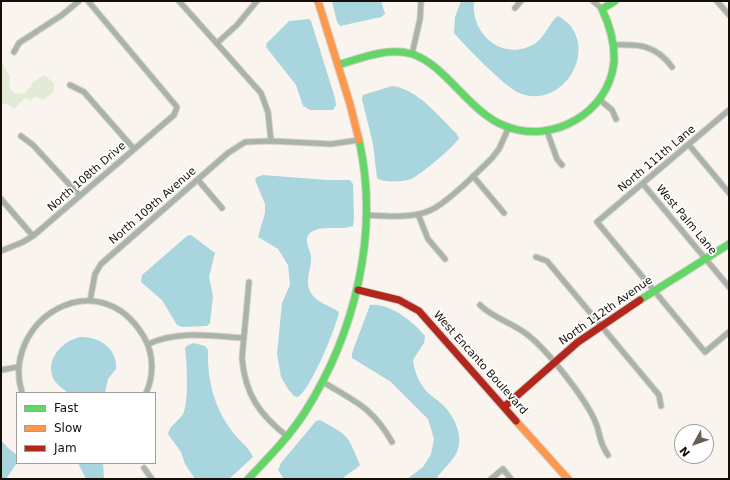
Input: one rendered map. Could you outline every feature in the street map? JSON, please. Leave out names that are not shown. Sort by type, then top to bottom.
[{"type":"street","points":[[14,52],[19,43],[62,15],[79,1]]},
{"type":"street","name":"North 108th Drive","points":[[1,251],[33,236],[174,114],[178,107],[88,1]]},
{"type":"street","points":[[180,1],[261,93],[268,112],[271,141]]},
{"type":"street","points":[[217,43],[238,25],[257,1]]},
{"type":"street","points":[[248,479],[268,460],[288,437],[308,410],[323,382],[341,344],[358,290],[364,251],[366,215],[364,168],[359,140],[318,1]]},
{"type":"street","points":[[412,54],[420,19],[421,1]]},
{"type":"street","points":[[515,8],[521,1]]},
{"type":"street","points":[[338,65],[388,51],[412,54],[439,72],[487,117],[508,128],[531,132],[563,128],[587,112],[599,99],[610,79],[614,45],[610,26],[602,9],[593,1]]},
{"type":"street","points":[[602,9],[615,1]]},
{"type":"street","points":[[718,1],[729,15]]},
{"type":"street","points":[[614,45],[646,46],[665,57],[672,67]]},
{"type":"street","points":[[70,86],[84,92],[134,149]]},
{"type":"street","points":[[599,99],[612,110],[616,119]]},
{"type":"street","name":"North 111th Lane","points":[[655,291],[597,222],[729,110]]},
{"type":"street","points":[[366,215],[386,216],[418,214],[436,207],[473,176],[497,153],[508,128]]},
{"type":"street","points":[[547,131],[557,158],[562,165]]},
{"type":"street","points":[[21,136],[34,145],[80,196]]},
{"type":"street","name":"North 109th Avenue","points":[[90,301],[95,274],[101,264],[228,153],[245,142],[271,141],[308,144],[359,140]]},
{"type":"street","points":[[689,145],[729,192]]},
{"type":"street","points":[[473,176],[504,213]]},
{"type":"street","points":[[198,180],[222,208]]},
{"type":"street","name":"West Palm Lane","points":[[643,184],[729,287]]},
{"type":"street","points":[[1,199],[33,236]]},
{"type":"street","points":[[418,214],[428,239],[446,259]]},
{"type":"street","name":"North 112th Avenue","points":[[504,407],[578,342],[729,244]]},
{"type":"street","points":[[536,257],[547,261],[658,395],[661,406]]},
{"type":"street","points":[[249,282],[243,370],[253,400],[261,413],[288,437]]},
{"type":"street","name":"West Encanto Boulevard","points":[[358,290],[399,300],[419,311],[567,479]]},
{"type":"street","points":[[655,291],[705,352],[729,332]]},
{"type":"street","points":[[22,392],[19,386],[18,355],[24,340],[38,319],[48,311],[64,304],[90,301],[113,307],[126,315],[138,327],[148,344],[152,380],[146,392]]},
{"type":"street","points":[[480,305],[489,314],[509,322],[529,336],[553,363],[580,395],[595,421],[600,444],[608,455]]},
{"type":"street","points":[[148,344],[162,338],[182,334],[244,338]]},
{"type":"street","points":[[1,370],[18,367]]},
{"type":"street","points":[[323,382],[368,409],[383,425],[392,442]]},
{"type":"street","points":[[144,468],[152,479]]},
{"type":"street","points":[[491,479],[503,469],[511,479]]},
{"type":"green space","points":[[1,61],[10,77],[10,89],[16,94],[25,93],[32,83],[44,75],[54,83],[54,91],[44,100],[36,97],[30,100],[25,98],[14,109],[7,104],[1,104]]},
{"type":"water","points":[[332,1],[381,1],[385,14],[381,17],[340,26],[337,22]]},
{"type":"water","points":[[461,1],[474,1],[474,14],[478,25],[484,35],[492,43],[502,48],[514,50],[525,48],[537,42],[558,16],[571,27],[578,41],[578,56],[573,71],[564,83],[552,92],[536,96],[519,93],[504,83],[485,66],[454,33],[455,17]]},
{"type":"water","points":[[309,19],[311,21],[335,98],[336,105],[333,110],[310,110],[303,106],[296,85],[266,47],[267,43],[289,21]]},
{"type":"water","points":[[392,86],[410,92],[427,104],[456,133],[459,138],[444,154],[415,177],[408,180],[384,181],[377,178],[373,144],[362,99],[363,95]]},
{"type":"water","points":[[263,175],[327,180],[350,180],[353,184],[353,226],[315,230],[308,235],[307,238],[311,256],[308,284],[311,293],[320,302],[339,312],[328,344],[316,371],[303,392],[298,397],[294,396],[288,389],[281,377],[277,354],[282,303],[290,285],[288,265],[278,249],[258,237],[265,213],[265,204],[255,180],[257,177]]},
{"type":"water","points":[[191,235],[215,253],[209,277],[213,296],[210,323],[207,326],[182,327],[177,325],[162,300],[141,282],[142,275],[187,236]]},
{"type":"water","points":[[370,305],[377,305],[393,310],[408,319],[425,336],[424,343],[413,360],[416,372],[426,391],[443,405],[451,415],[459,433],[459,446],[455,456],[436,479],[407,479],[423,467],[431,454],[434,439],[428,419],[391,382],[352,358],[352,353]]},
{"type":"water","points":[[87,337],[100,341],[110,349],[114,355],[116,369],[108,379],[105,392],[67,392],[54,380],[51,365],[56,352],[73,339]]},
{"type":"water","points":[[194,343],[205,346],[208,350],[210,382],[216,403],[234,434],[249,450],[253,457],[229,479],[195,479],[185,464],[181,452],[168,434],[170,428],[181,417],[185,409],[187,382],[185,348]]},
{"type":"water","points":[[320,420],[337,429],[346,437],[360,465],[342,479],[284,479],[278,470],[281,463],[316,421]]},
{"type":"water","points":[[1,440],[16,454],[16,464],[6,479],[1,479]]},
{"type":"water","points":[[78,464],[103,464],[104,479],[86,479]]},
{"type":"traffic: fast","points":[[338,65],[375,54],[394,52],[412,54],[424,59],[436,68],[480,111],[492,120],[505,126],[523,131],[541,131],[559,128],[590,110],[601,96],[610,80],[614,62],[614,48],[610,28],[602,9],[615,1]]},
{"type":"traffic: fast","points":[[248,479],[285,439],[305,412],[323,381],[350,316],[359,281],[364,246],[366,211],[365,175],[359,140]]},
{"type":"traffic: fast","points":[[640,300],[729,244]]},
{"type":"traffic: slow","points":[[318,1],[350,104],[359,140]]},
{"type":"traffic: slow","points":[[516,421],[568,479]]},
{"type":"traffic: jam","points":[[358,290],[399,300],[419,311],[516,421]]},
{"type":"traffic: jam","points":[[504,407],[578,342],[640,300]]}]
